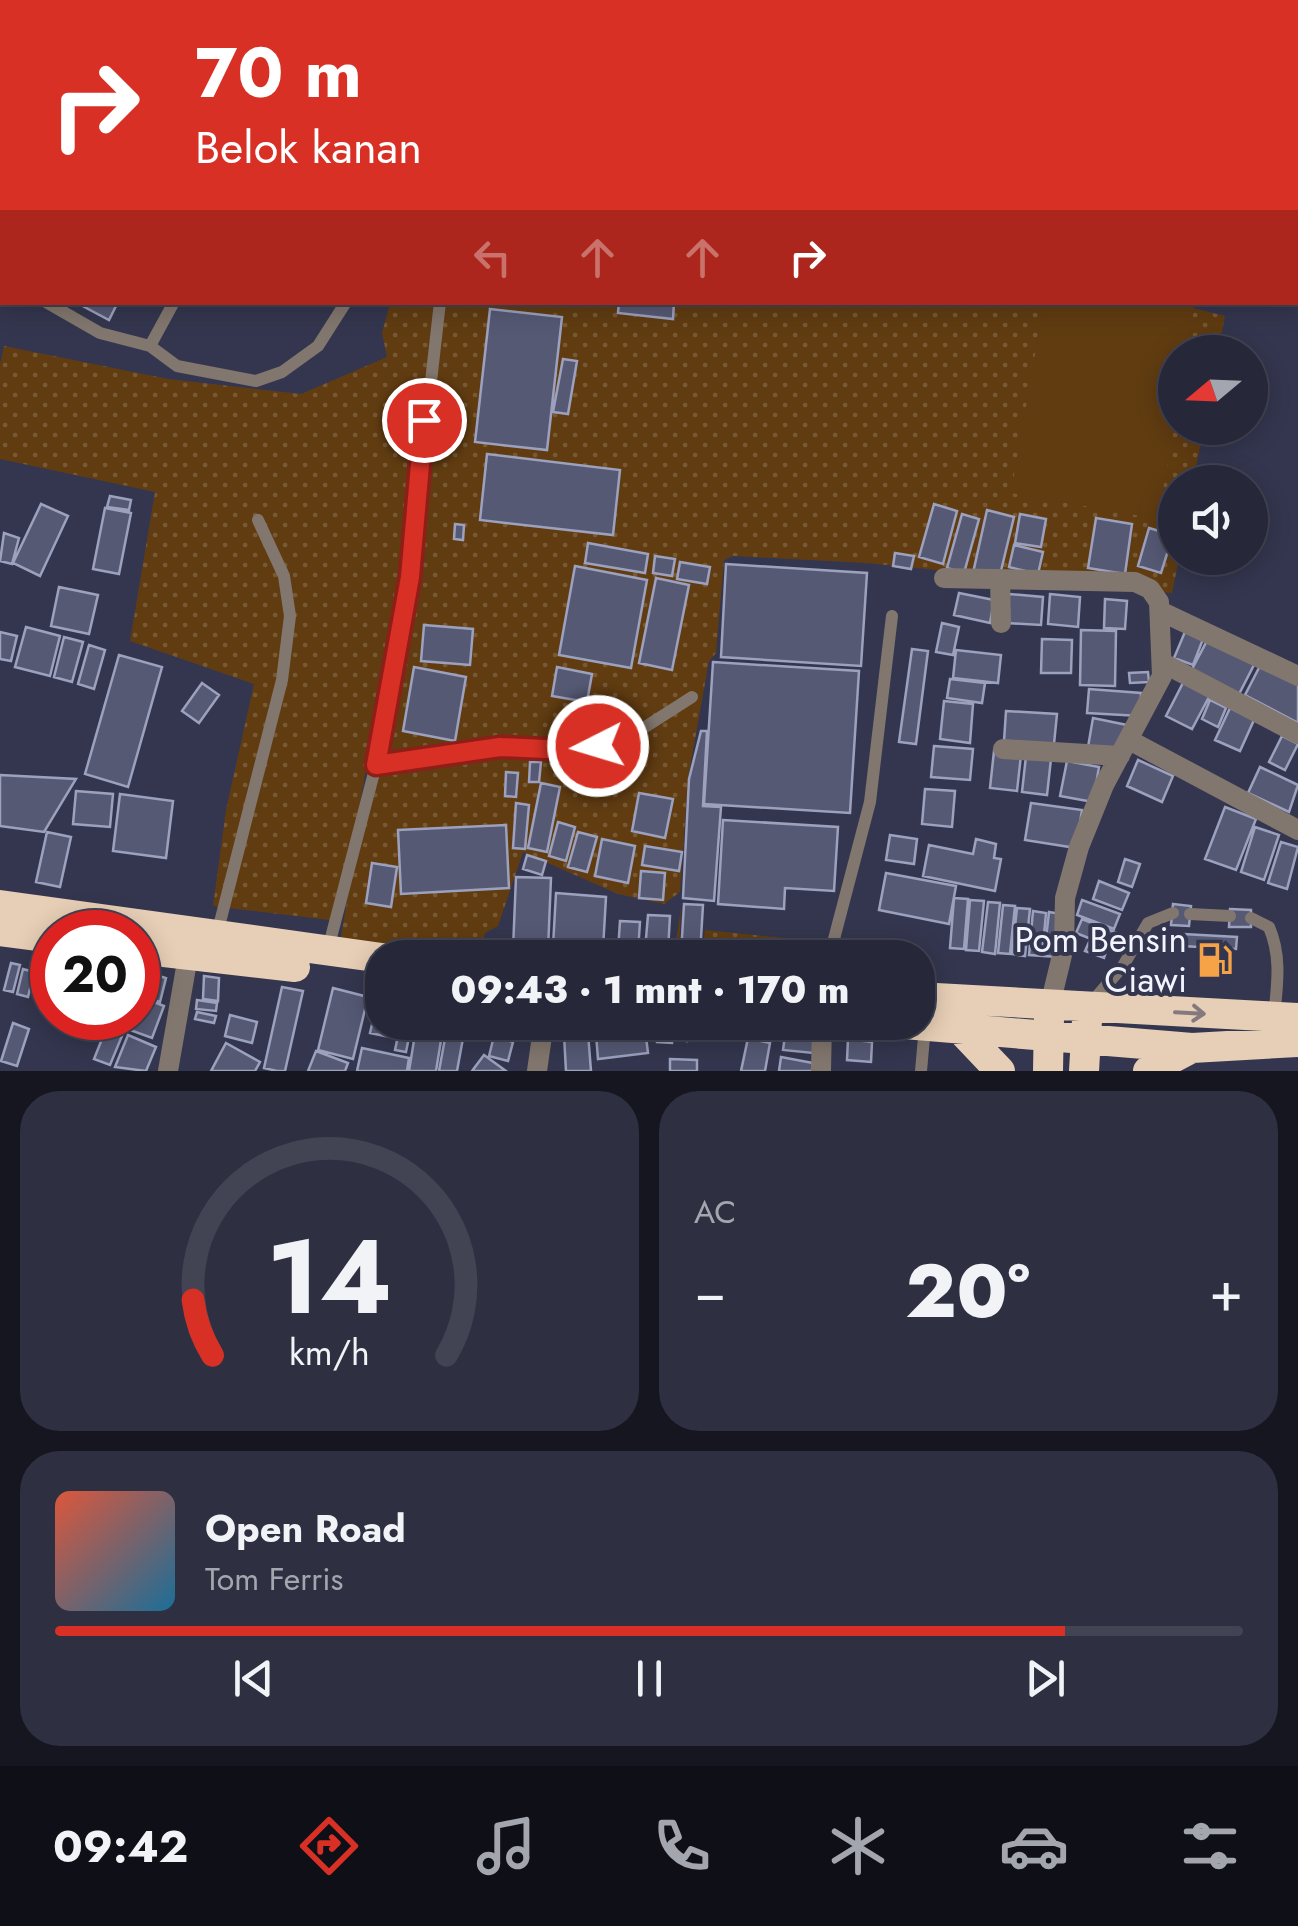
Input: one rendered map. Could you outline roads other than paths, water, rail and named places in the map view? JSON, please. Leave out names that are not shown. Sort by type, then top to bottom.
[{"type":"highway","points":[[0,904],[365,956]]},
{"type":"highway","points":[[0,931],[30,935]]},
{"type":"highway","points":[[160,953],[365,975]]},
{"type":"highway","points":[[1048,1071],[1050,1005]]},
{"type":"highway","points":[[935,1011],[1050,1005],[1286,1030]]},
{"type":"highway","points":[[1084,1071],[1087,1008]]},
{"type":"highway","points":[[935,1018],[960,1029],[1086,1039],[1188,1059]]},
{"type":"highway","points":[[960,1029],[1000,1071]]},
{"type":"highway","points":[[1148,1071],[1286,1030]]},
{"type":"street","points":[[944,578],[1135,582],[1155,595],[1160,611],[1163,663],[1157,690],[1086,824],[1068,880],[1064,947],[1050,1005]]},
{"type":"street","points":[[1000,579],[1000,623]]},
{"type":"street","points":[[1160,611],[1298,676]]},
{"type":"street","points":[[1163,663],[1298,734]]},
{"type":"street","points":[[1003,749],[1126,748],[1298,830]]},
{"type":"street","points":[[168,1071],[188,956]]},
{"type":"street","points":[[537,1071],[541,1040]]},
{"type":"street","points":[[821,1071],[822,1040]]},
{"type":"lane","points":[[51,305],[100,333],[150,346],[177,366],[256,381],[282,372],[318,346],[344,305]]},
{"type":"lane","points":[[150,346],[172,305]]},
{"type":"lane","points":[[327,952],[376,765],[409,585],[440,305]]},
{"type":"lane","points":[[216,936],[282,680],[290,616],[284,576],[258,520]]},
{"type":"lane","points":[[834,940],[870,802],[892,616]]},
{"type":"lane","points":[[376,765],[500,747],[583,749],[642,729],[692,697]]},
{"type":"lane","points":[[1087,1008],[1123,966],[1148,923],[1173,913]]},
{"type":"lane","points":[[1190,914],[1230,916]]},
{"type":"lane","points":[[1251,918],[1269,927],[1273,936],[1286,1030]]},
{"type":"lane","points":[[921,1040],[921,1071]]},
{"type":"place","name":"Pom Bensin Ciawi","points":[[1215,960]]}]
